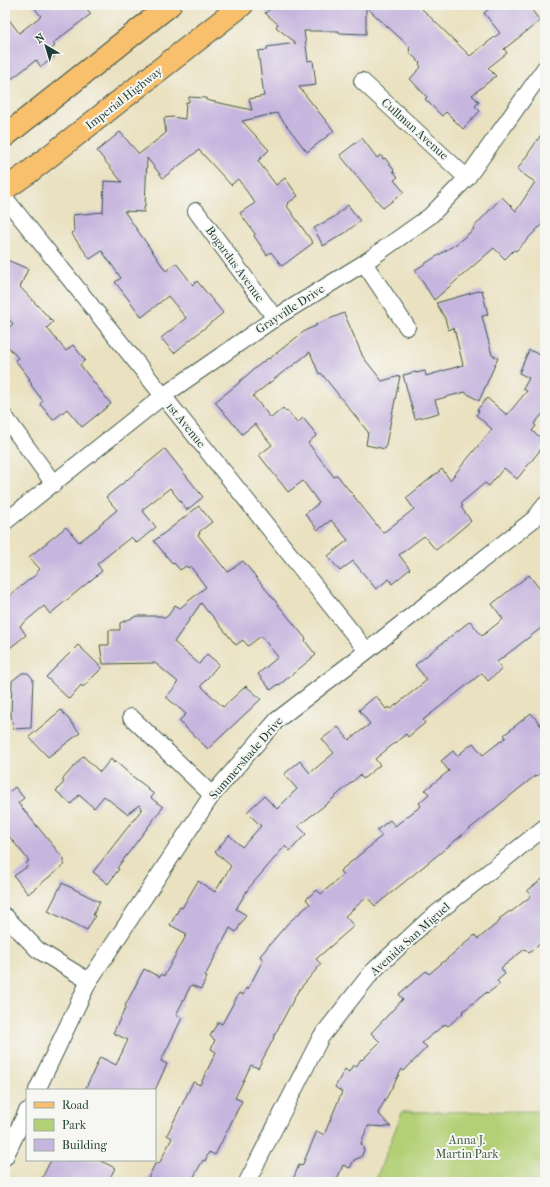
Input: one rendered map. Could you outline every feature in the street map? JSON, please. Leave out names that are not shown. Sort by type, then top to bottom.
[{"type":"main road","points":[[5,136],[170,5]]},
{"type":"main road","name":"Imperial Highway","points":[[5,189],[28,173],[242,5]]},
{"type":"street","name":"Grayville Drive","points":[[5,522],[163,396],[275,318],[364,263],[430,216],[467,178],[545,68]]},
{"type":"street","name":"Cullman Avenue","points":[[362,81],[467,178]]},
{"type":"street","name":"1st Avenue","points":[[5,198],[367,651]]},
{"type":"street","name":"Bogardus Avenue","points":[[196,211],[275,318]]},
{"type":"street","points":[[364,263],[407,327]]},
{"type":"street","points":[[5,417],[54,484]]},
{"type":"street","name":"Summershade Drive","points":[[37,1089],[89,981],[212,795],[277,720],[534,519],[545,505]]},
{"type":"street","points":[[131,717],[212,795]]},
{"type":"street","name":"Avenida San Miguel","points":[[247,1182],[321,1037],[372,972],[427,921],[545,827]]},
{"type":"street","points":[[5,916],[38,950],[89,981]]},
{"type":"street","points":[[5,1157],[26,1113]]},
{"type":"green space","name":"Anna J. Martin Park","points":[[545,1111],[545,1182],[375,1182],[402,1112]]},
{"type":"building","points":[[32,5],[84,5],[91,14],[53,43],[55,46],[50,50],[55,56],[41,67],[36,60],[5,84],[5,14],[19,33],[41,16]]},
{"type":"building","points":[[275,5],[418,5],[470,56],[500,33],[484,13],[494,5],[528,5],[540,21],[504,49],[507,53],[488,68],[496,76],[472,95],[479,102],[475,106],[480,111],[463,129],[446,112],[442,116],[425,99],[427,97],[410,79],[421,67],[419,64],[420,63],[409,52],[410,47],[366,7],[366,34],[339,33],[339,31],[304,31],[308,61],[313,60],[316,85],[299,87],[334,131],[307,152],[277,113],[242,121],[269,150],[258,161],[276,185],[285,178],[298,196],[288,203],[289,204],[287,206],[313,243],[282,266],[271,252],[267,255],[254,236],[255,234],[240,213],[255,203],[238,179],[231,185],[199,150],[163,178],[147,158],[144,212],[124,211],[166,271],[176,263],[193,285],[197,281],[223,313],[174,353],[161,338],[186,318],[168,296],[142,317],[115,282],[121,278],[102,251],[90,259],[71,233],[74,232],[73,215],[103,212],[104,181],[122,182],[97,151],[120,132],[139,154],[166,133],[164,118],[172,117],[185,119],[186,102],[189,102],[189,97],[206,98],[206,100],[252,110],[249,99],[264,96],[258,51],[267,50],[267,47],[296,43],[276,27],[278,24],[265,13]]},
{"type":"building","points":[[545,129],[545,221],[516,251],[514,250],[505,259],[494,248],[434,300],[415,270],[456,244],[474,229],[473,228],[502,197],[516,211],[535,182],[517,170]]},
{"type":"building","points":[[362,138],[377,158],[381,155],[383,159],[385,158],[398,177],[394,180],[404,192],[383,208],[340,155]]},
{"type":"building","points":[[348,205],[360,221],[345,233],[323,246],[314,228],[334,217]]},
{"type":"building","points":[[5,259],[28,269],[20,287],[53,322],[47,328],[66,351],[73,345],[85,360],[80,365],[111,404],[82,427],[67,409],[53,420],[40,404],[43,401],[28,380],[30,379],[15,360],[18,358],[5,343],[5,331],[13,324],[5,315]]},
{"type":"building","points":[[482,290],[488,315],[482,316],[492,355],[498,358],[479,401],[465,392],[435,400],[439,413],[415,419],[403,375],[425,371],[426,376],[463,365],[454,328],[448,330],[445,318],[436,303]]},
{"type":"building","points":[[344,313],[363,357],[382,381],[400,376],[385,449],[366,445],[368,432],[321,373],[319,374],[310,352],[253,396],[271,418],[283,408],[286,412],[287,410],[297,423],[303,418],[317,435],[308,443],[334,477],[337,475],[383,533],[414,509],[406,498],[442,469],[450,480],[492,429],[476,415],[479,411],[477,410],[487,398],[507,415],[527,391],[523,389],[529,378],[519,373],[529,350],[545,357],[545,411],[534,424],[536,426],[532,431],[545,441],[545,444],[517,479],[504,468],[489,486],[485,483],[461,503],[463,506],[461,507],[471,521],[436,550],[424,536],[399,555],[410,569],[392,584],[389,579],[376,589],[353,561],[340,571],[328,556],[348,540],[331,520],[318,530],[305,514],[319,503],[303,481],[288,492],[259,455],[272,445],[255,424],[242,434],[215,402],[268,358],[269,359],[306,330]]},
{"type":"building","points":[[165,449],[203,497],[187,510],[170,488],[142,510],[156,527],[137,543],[131,537],[97,564],[102,571],[50,614],[44,606],[20,626],[26,635],[5,652],[5,599],[38,573],[37,572],[40,569],[29,557],[66,527],[79,542],[100,526],[99,525],[117,510],[106,497]]},
{"type":"building","points":[[199,506],[212,522],[199,532],[200,534],[198,535],[228,572],[243,561],[306,639],[305,641],[316,655],[271,690],[258,674],[278,657],[261,636],[248,646],[243,640],[236,645],[201,603],[174,642],[199,664],[207,654],[219,664],[201,686],[223,707],[246,686],[261,699],[208,749],[179,721],[186,714],[166,697],[178,682],[155,663],[103,664],[100,645],[109,645],[109,630],[120,630],[120,623],[137,616],[161,616],[165,618],[175,605],[180,608],[206,587],[190,566],[188,568],[186,566],[180,570],[174,563],[173,564],[154,541]]},
{"type":"building","points":[[529,575],[545,596],[545,625],[497,662],[502,669],[488,681],[482,673],[423,720],[425,723],[408,737],[406,734],[375,759],[380,765],[363,779],[360,775],[298,826],[306,834],[290,851],[285,846],[248,889],[236,909],[246,915],[236,932],[230,928],[205,976],[207,977],[201,989],[191,985],[176,1015],[182,1018],[161,1061],[167,1064],[155,1089],[85,1089],[100,1057],[116,1065],[128,1040],[113,1033],[144,969],[160,977],[161,974],[164,976],[187,934],[170,925],[180,907],[182,908],[198,881],[215,892],[231,866],[215,852],[229,835],[242,847],[261,826],[247,812],[264,796],[277,809],[297,789],[284,774],[300,761],[310,773],[334,753],[322,739],[338,727],[349,740],[370,724],[359,710],[376,696],[386,709],[389,707],[391,709],[427,680],[415,665],[470,621],[482,636],[503,619],[492,604]]},
{"type":"building","points":[[78,645],[102,668],[83,687],[81,685],[69,699],[46,677]]},
{"type":"building","points":[[22,673],[28,673],[33,679],[31,728],[13,729],[11,714],[12,681]]},
{"type":"building","points":[[61,710],[80,733],[48,757],[29,737]]},
{"type":"building","points":[[531,713],[545,731],[545,769],[375,906],[367,897],[345,916],[354,926],[316,959],[321,964],[298,991],[258,1068],[251,1065],[235,1098],[242,1101],[215,1155],[209,1152],[205,1161],[203,1160],[191,1182],[146,1182],[156,1162],[159,1164],[172,1138],[167,1135],[193,1082],[200,1085],[216,1052],[211,1049],[215,1040],[210,1036],[218,1022],[222,1024],[239,993],[243,995],[246,988],[248,989],[263,960],[260,956],[288,923],[310,904],[306,899],[317,890],[321,894],[343,875],[340,871],[382,836],[377,830],[390,820],[395,826],[421,806],[419,803],[429,794],[425,790],[449,771],[441,761],[453,751],[457,756],[473,743],[483,755],[506,737],[504,735]]},
{"type":"building","points":[[83,756],[100,772],[111,759],[114,763],[115,761],[148,788],[147,789],[154,794],[151,798],[163,807],[117,868],[119,869],[108,884],[93,872],[142,809],[139,805],[127,814],[104,796],[94,808],[79,795],[71,804],[56,791],[64,782],[62,780]]},
{"type":"building","points":[[5,787],[9,792],[15,787],[24,798],[18,803],[64,859],[64,865],[28,894],[14,876],[28,866],[26,863],[29,861],[5,831]]},
{"type":"building","points":[[545,877],[545,940],[529,953],[525,949],[501,968],[505,974],[497,981],[500,984],[488,993],[487,992],[462,1012],[463,1013],[448,1026],[445,1024],[422,1043],[427,1047],[404,1071],[402,1069],[378,1113],[391,1127],[368,1126],[361,1143],[364,1150],[361,1157],[354,1160],[350,1168],[343,1165],[336,1182],[292,1182],[299,1165],[302,1166],[317,1131],[324,1135],[342,1092],[335,1087],[345,1069],[349,1072],[353,1065],[356,1067],[361,1059],[362,1060],[380,1042],[371,1033],[403,999],[399,994],[426,971],[429,974],[475,935],[478,939],[500,921],[499,919],[510,911],[511,912],[531,896],[527,891]]},
{"type":"building","points":[[62,883],[100,902],[93,915],[95,916],[87,930],[48,911]]},
{"type":"building","points":[[50,1161],[101,1161],[115,1168],[108,1182],[40,1182]]}]
